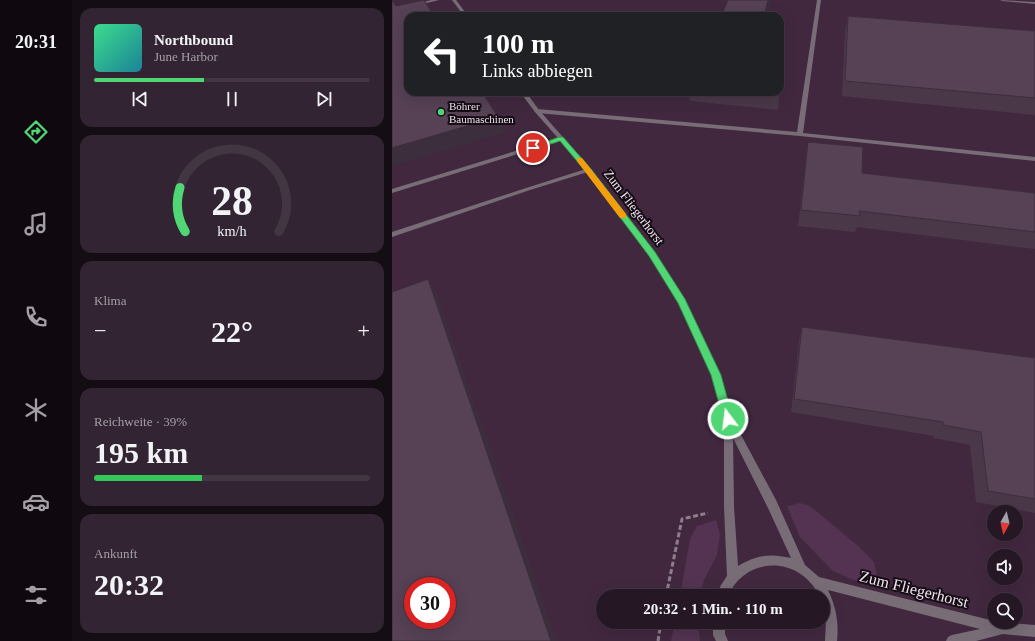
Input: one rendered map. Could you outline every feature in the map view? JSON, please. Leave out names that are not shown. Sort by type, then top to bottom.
[{"type":"street","points":[[407,6],[437,0]]},
{"type":"street","points":[[454,0],[463,12]]},
{"type":"street","points":[[800,134],[818,0]]},
{"type":"street","points":[[1002,0],[1035,3]]},
{"type":"street","name":"Zum Fliegerhorst","points":[[526,96],[588,170],[652,254],[682,302],[716,375],[728,419],[772,504],[801,568]]},
{"type":"street","points":[[538,112],[800,134],[1035,159]]},
{"type":"street","points":[[392,191],[561,139]]},
{"type":"street","points":[[392,236],[588,170]]},
{"type":"street","name":"Zum Fliegerhorst","points":[[728,419],[729,507],[733,577]]},
{"type":"street","points":[[726,589],[733,577],[748,565],[764,560],[783,560],[801,568],[817,582],[828,601],[833,624],[831,641]]},
{"type":"street","name":"Zum Fliegerhorst","points":[[817,582],[987,625]]},
{"type":"street","points":[[719,629],[719,635],[722,641]]},
{"type":"street","name":"Zum Fliegerhorst","points":[[952,641],[1004,629],[1035,631]]},
{"type":"path","points":[[667,589],[682,519],[729,507]]},
{"type":"path","points":[[658,641],[660,629]]},
{"type":"shaded area","points":[[392,0],[1035,0],[1035,641],[392,641]]},
{"type":"shaded area","points":[[800,503],[810,506],[858,546],[874,562],[879,585],[853,580],[833,571],[800,537],[787,506]]},
{"type":"shaded area","points":[[716,520],[720,535],[717,555],[704,580],[702,589],[681,589],[690,539],[697,526]]},
{"type":"shaded area","points":[[674,629],[699,629],[700,641],[671,641]]},
{"type":"building","name":"Böhrer Baumaschinen","points":[[392,0],[396,6],[424,0],[432,12],[404,12],[404,96],[485,96],[498,117],[392,148]]},
{"type":"building","points":[[728,0],[768,0],[765,12],[723,12]]},
{"type":"building","points":[[848,16],[1035,31],[1035,98],[845,81]]},
{"type":"building","points":[[808,142],[863,147],[862,173],[1035,193],[1035,232],[859,211],[860,216],[801,210]]},
{"type":"building","points":[[428,279],[551,641],[392,641],[392,292]]},
{"type":"building","points":[[802,327],[1035,358],[1035,499],[988,491],[981,432],[943,425],[943,422],[794,399]]},
{"type":"slow traffic","points":[[579,160],[623,216]]},
{"type":"place","name":"Böhrer Baumaschinen","points":[[441,112]]},
{"type":"route","points":[[533,148],[561,139],[588,170],[652,254],[682,302],[716,375],[728,419]]}]
